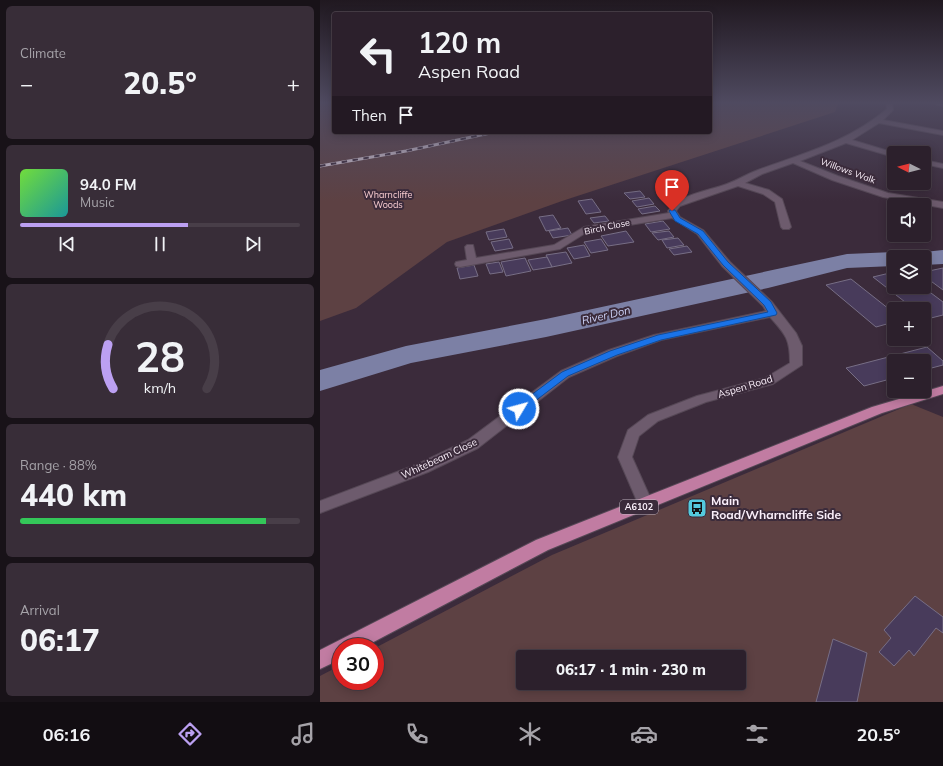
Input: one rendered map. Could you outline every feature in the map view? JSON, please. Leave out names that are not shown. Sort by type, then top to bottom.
[{"type":"main road","name":"A6102","points":[[362,638],[542,545],[876,410],[943,390]]},
{"type":"main road","points":[[320,660],[332,654]]},
{"type":"street","points":[[674,214],[672,211],[677,204],[738,183],[758,172],[795,161],[847,141],[857,135]]},
{"type":"street","points":[[847,141],[887,153]]},
{"type":"street","name":"Willows Walk","points":[[795,161],[835,178],[886,195],[943,205]]},
{"type":"street","points":[[931,163],[943,166]]},
{"type":"street","points":[[738,183],[766,192],[779,201],[786,227]]},
{"type":"street","name":"Birch Close","points":[[460,264],[557,247],[584,230],[674,214]]},
{"type":"street","name":"Aspen Road","points":[[645,504],[626,457],[633,433],[653,418],[702,399],[769,381],[796,365],[796,346],[790,333],[771,308],[726,264],[700,232],[677,220],[674,214]]},
{"type":"street","points":[[470,247],[472,262]]},
{"type":"street","name":"Whitebeam Close","points":[[320,507],[422,468],[473,444],[565,374],[613,353],[658,338],[771,308]]},
{"type":"green space","name":"Wharncliffe Woods","points":[[320,135],[765,135],[562,201],[447,242],[356,308],[320,321]]},
{"type":"green space","points":[[911,404],[943,417],[943,702],[320,702],[320,676],[332,670],[332,690],[384,690],[384,643],[552,555]]},
{"type":"building","points":[[640,191],[645,197],[630,199],[624,193]]},
{"type":"building","points":[[649,198],[654,204],[637,207],[632,201]]},
{"type":"building","points":[[592,199],[601,212],[586,214],[578,201]]},
{"type":"building","points":[[655,206],[660,211],[642,214],[638,209]]},
{"type":"building","points":[[553,215],[561,228],[546,231],[539,217]]},
{"type":"building","points":[[605,216],[609,221],[594,223],[590,218]]},
{"type":"building","points":[[663,221],[670,229],[651,232],[645,224]]},
{"type":"building","points":[[568,228],[572,235],[553,238],[549,231]]},
{"type":"building","points":[[504,229],[507,237],[489,240],[486,232]]},
{"type":"building","points":[[626,231],[634,242],[608,246],[601,236]]},
{"type":"building","points":[[669,231],[674,237],[658,240],[652,233]]},
{"type":"building","points":[[678,238],[684,245],[667,248],[662,240]]},
{"type":"building","points":[[509,239],[513,248],[495,251],[491,242]]},
{"type":"building","points":[[601,239],[608,250],[591,253],[584,242]]},
{"type":"building","points":[[584,245],[590,256],[574,259],[567,248]]},
{"type":"building","points":[[687,246],[692,252],[674,255],[669,249]]},
{"type":"building","points":[[566,252],[572,263],[552,267],[546,255]]},
{"type":"building","points":[[547,257],[552,267],[533,270],[528,260]]},
{"type":"building","points":[[525,258],[531,271],[506,276],[501,262]]},
{"type":"building","points":[[499,262],[503,272],[490,274],[486,264]]},
{"type":"building","points":[[474,265],[478,276],[460,279],[457,268]]},
{"type":"building","points":[[943,268],[943,290],[931,281],[931,271]]},
{"type":"building","points":[[887,274],[887,288],[873,277]]},
{"type":"building","points":[[851,279],[887,307],[887,324],[876,327],[826,285]]},
{"type":"building","points":[[931,293],[943,302],[943,315],[931,318],[931,302],[905,302],[895,294]]},
{"type":"building","points":[[927,347],[943,361],[943,365],[931,368],[931,354],[900,354]]},
{"type":"building","points":[[887,357],[887,380],[864,386],[846,368]]},
{"type":"building","points":[[915,596],[943,617],[943,633],[936,628],[914,656],[909,650],[894,666],[879,652],[891,638],[884,630]]},
{"type":"building","points":[[833,639],[867,653],[857,702],[816,702]]},
{"type":"waterway","name":"River Don","points":[[931,258],[943,257]]},
{"type":"waterway","name":"River Don","points":[[320,381],[406,355],[546,328],[768,280],[847,261],[887,259]]},
{"type":"railway","points":[[320,166],[406,151],[482,135]]},
{"type":"place","name":"Main Road/Wharncliffe Side","points":[[697,508]]},
{"type":"route","points":[[519,409],[565,374],[613,353],[658,338],[773,313],[768,304],[726,264],[700,232],[677,220],[672,211]]}]
